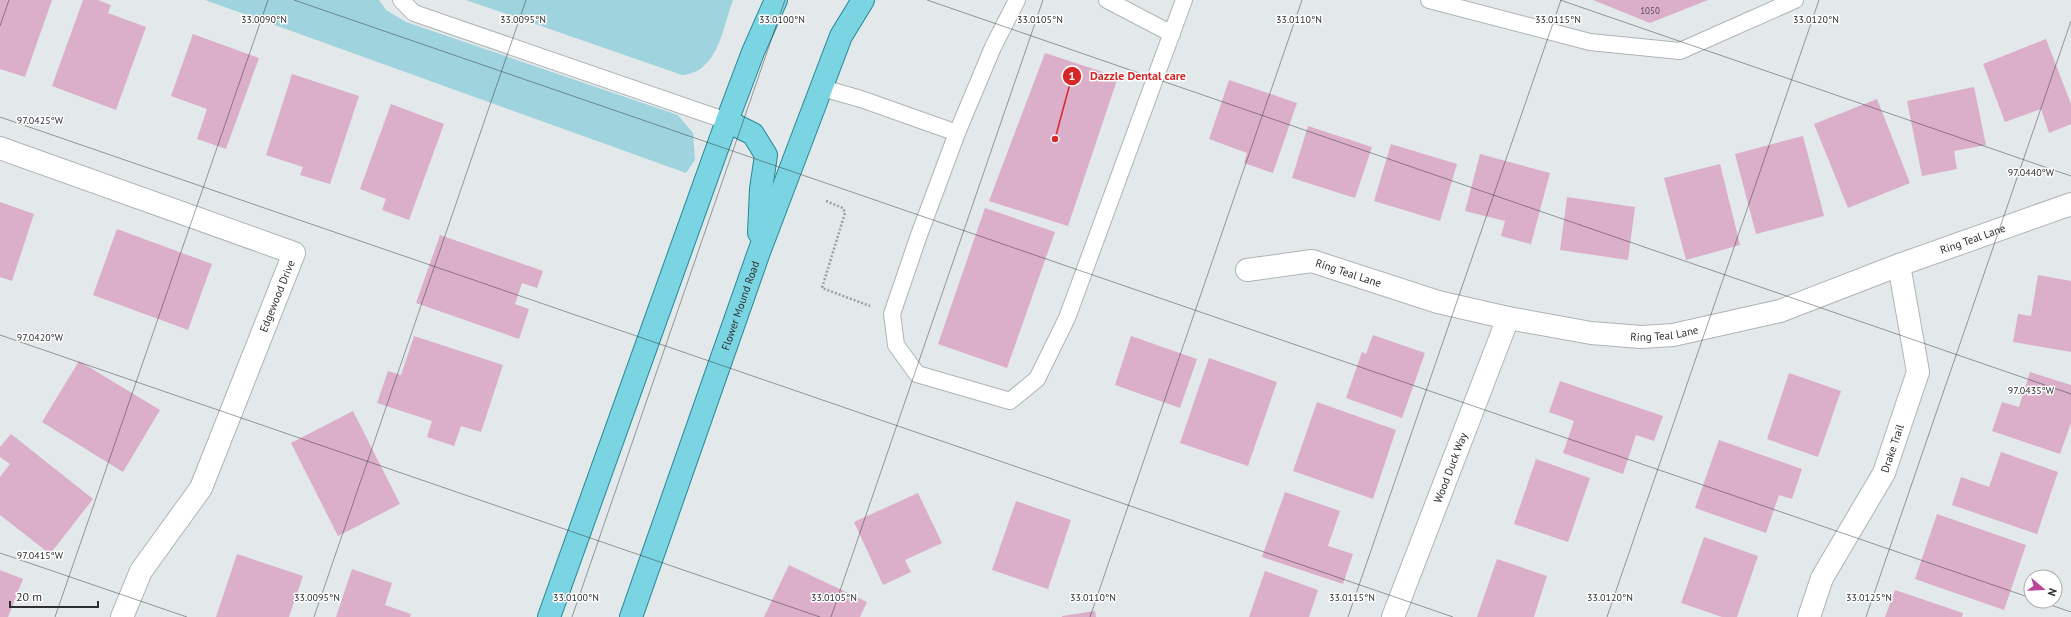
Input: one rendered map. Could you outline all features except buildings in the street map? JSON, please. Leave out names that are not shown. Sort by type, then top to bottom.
[{"type":"main road","points":[[549,617],[727,121],[753,52],[776,0]]},
{"type":"main road","name":"Flower Mound Road","points":[[631,617],[759,252],[841,36],[863,0]]},
{"type":"main road","points":[[727,121],[753,134],[766,155],[761,189],[759,252]]},
{"type":"street","name":"Edgewood Drive","points":[[0,148],[294,253],[201,488],[141,571],[122,617]]},
{"type":"street","name":"Ring Teal Lane","points":[[1247,270],[1312,261],[1438,302],[1508,318],[1591,333],[1641,337],[1673,335],[1780,311],[1899,265],[2071,204]]},
{"type":"street","name":"Drake Trail","points":[[1809,617],[1822,578],[1884,473],[1918,372],[1899,265]]},
{"type":"street","name":"Wood Duck Way","points":[[1393,617],[1508,318]]},
{"type":"lane","points":[[401,0],[414,13],[727,121]]},
{"type":"lane","points":[[1017,0],[993,47],[958,133],[919,235],[892,314],[896,345],[917,374],[1010,401],[1037,379],[1067,318],[1184,0]]},
{"type":"lane","points":[[1107,0],[1172,34]]},
{"type":"lane","points":[[1429,0],[1590,42],[1680,51],[1795,0]]},
{"type":"lane","points":[[822,88],[861,99],[958,133]]},
{"type":"path","points":[[826,201],[843,208],[845,212],[822,288],[892,314]]},
{"type":"shaded area","points":[[205,0],[379,0],[386,10],[406,22],[678,115],[693,133],[695,160],[686,173]]},
{"type":"shaded area","points":[[466,0],[733,0],[722,35],[711,58],[704,66],[694,72],[682,75]]},
{"type":"place","name":"Dazzle Dental care","points":[[1055,139]]}]
